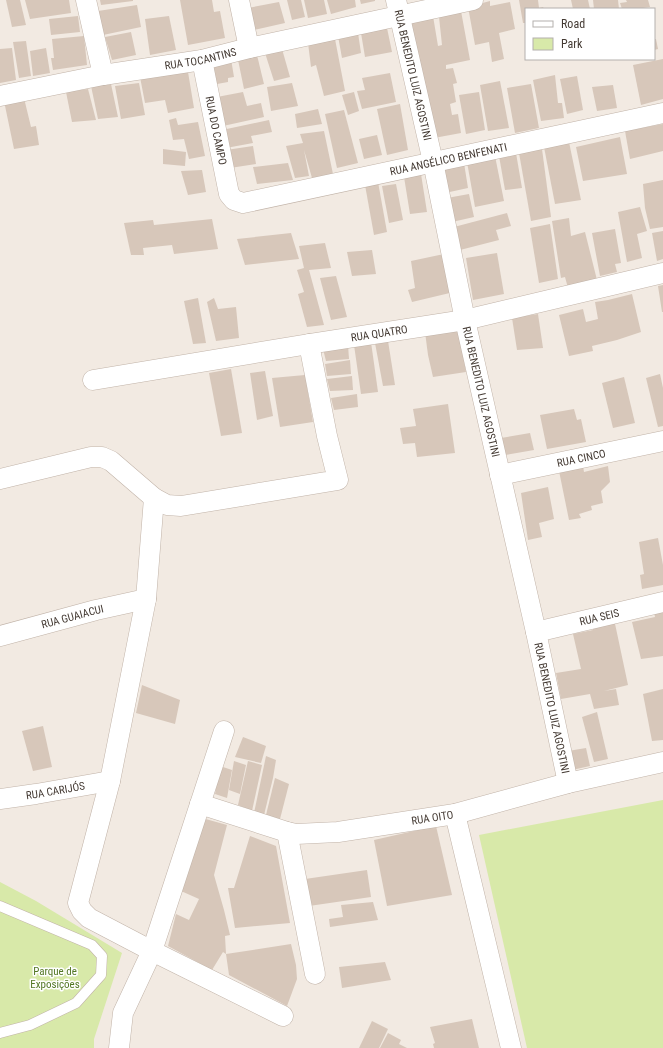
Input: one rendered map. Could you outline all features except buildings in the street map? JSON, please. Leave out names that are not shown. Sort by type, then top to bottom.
[{"type":"street","points":[[86,0],[103,75]]},
{"type":"street","points":[[239,0],[249,48]]},
{"type":"street","name":"RUA TOCANTINS","points":[[0,96],[103,75],[202,60],[398,8],[473,0]]},
{"type":"street","name":"RUA BENEDITO LUIZ AGOSTINI","points":[[398,8],[433,162],[465,320],[536,632],[568,783]]},
{"type":"street","name":"RUA DO CAMPO","points":[[202,60],[229,194],[234,200]]},
{"type":"street","name":"RUA ANGÉLICO BENFENATI","points":[[234,200],[243,203],[663,113]]},
{"type":"street","name":"RUA QUATRO","points":[[93,380],[465,320],[663,273]]},
{"type":"street","points":[[0,479],[91,457],[102,458],[111,461],[154,498],[167,506],[181,506],[338,480],[327,436],[309,344]]},
{"type":"street","name":"RUA CINCO","points":[[500,475],[663,441]]},
{"type":"street","points":[[154,498],[146,599],[110,781],[78,903],[82,911],[89,918],[283,1016]]},
{"type":"street","name":"RUA GUAIACUI","points":[[0,636],[96,610],[146,599]]},
{"type":"street","name":"RUA SEIS","points":[[536,632],[663,602]]},
{"type":"street","points":[[119,1048],[123,1013],[152,951],[224,731]]},
{"type":"street","name":"RUA OITO","points":[[200,804],[286,832],[296,834],[338,832],[456,814],[568,783],[663,762]]},
{"type":"street","name":"RUA CARIJÓS","points":[[0,799],[110,781]]},
{"type":"street","points":[[456,814],[512,1048]]},
{"type":"street","points":[[286,832],[315,974]]},
{"type":"lane","points":[[0,906],[92,945],[102,956],[101,975],[76,1003],[30,1025],[0,1032]]},
{"type":"green space","points":[[663,800],[663,1048],[527,1048],[479,835]]},
{"type":"green space","name":"Parque de Exposições","points":[[0,882],[36,901],[122,953],[94,1039],[94,1048],[0,1048]]}]
